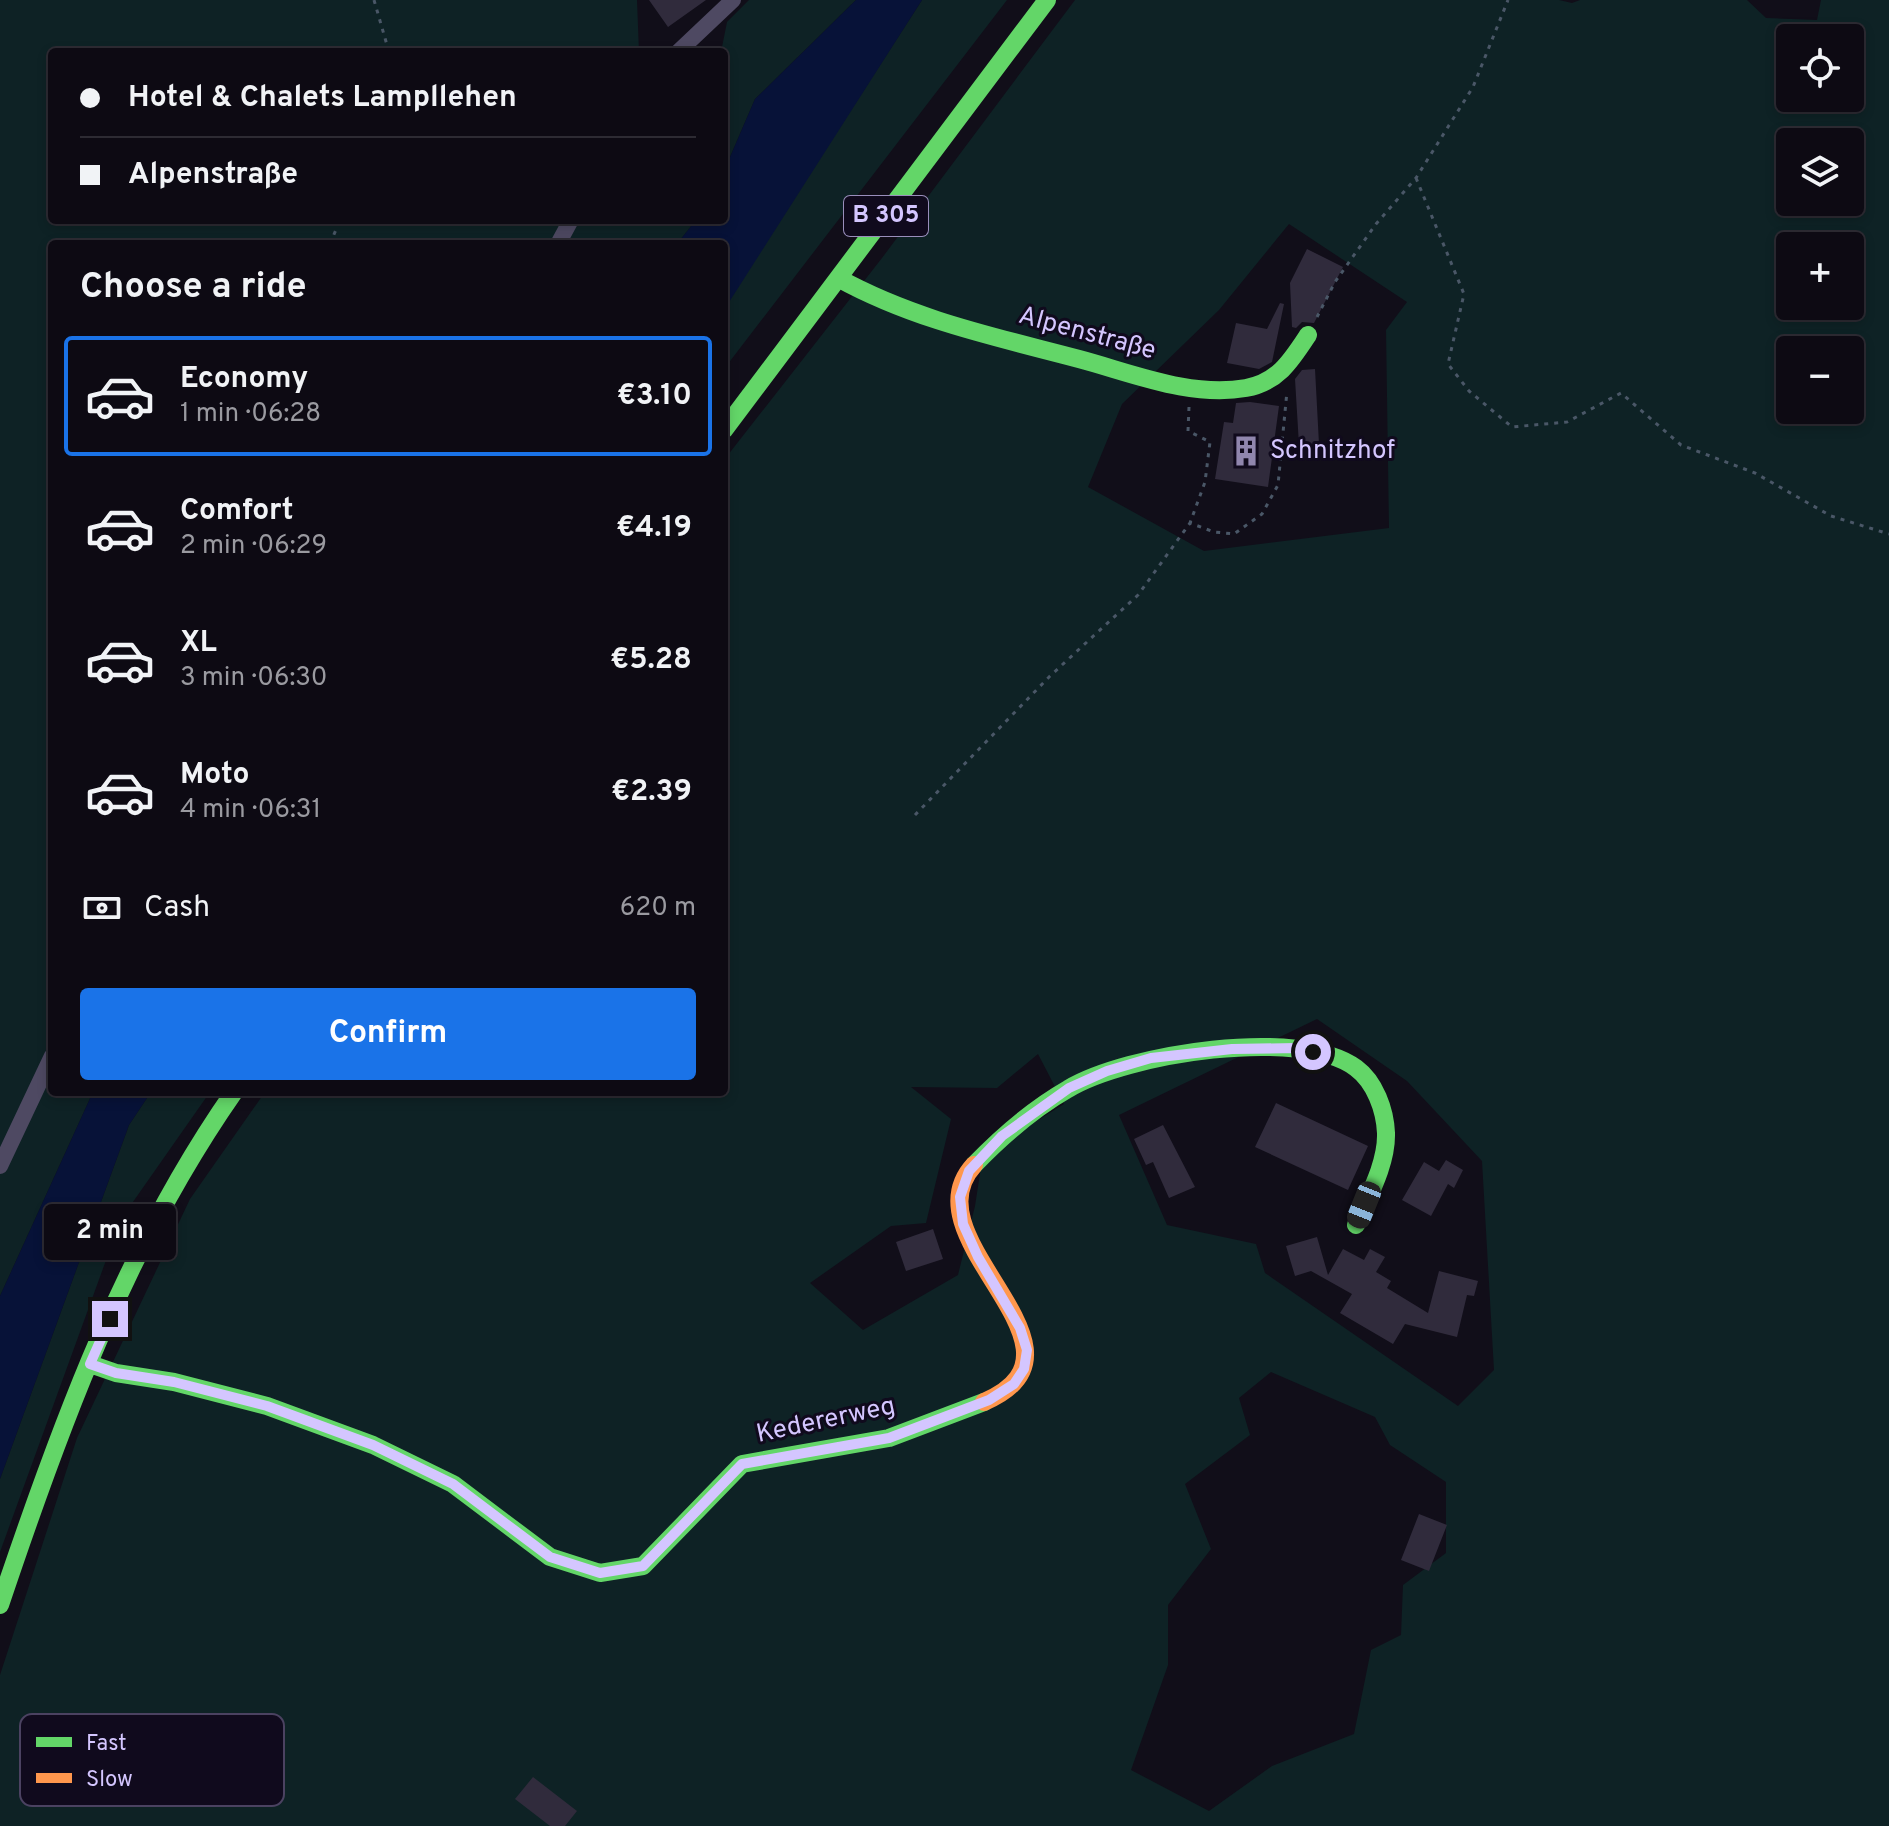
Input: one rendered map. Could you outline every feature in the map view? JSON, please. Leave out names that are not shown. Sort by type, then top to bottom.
[{"type":"street","points":[[682,48],[733,0]]},
{"type":"street","name":"B 305","points":[[728,425],[1047,0]]},
{"type":"street","name":"Alpenstraße","points":[[838,278],[865,294],[929,320],[1189,388],[1245,389],[1280,377]]},
{"type":"street","points":[[1280,377],[1308,335]]},
{"type":"street","name":"Kedererweg","points":[[90,1364],[116,1373],[174,1382],[267,1406],[373,1445],[453,1484],[550,1557],[600,1573],[643,1566],[742,1464],[889,1438],[989,1400],[1014,1384],[1024,1369],[1027,1350],[1020,1328],[978,1257],[963,1224],[960,1197],[969,1171],[1002,1136],[1069,1088],[1107,1071],[1151,1058],[1232,1049],[1296,1048],[1330,1055],[1356,1068],[1366,1078],[1380,1101],[1386,1134],[1381,1165],[1356,1225]]},
{"type":"street","points":[[0,1166],[48,1064]]},
{"type":"street","points":[[0,1605],[42,1479],[129,1274],[169,1193],[231,1096]]},
{"type":"path","points":[[374,0],[388,48]]},
{"type":"path","points":[[1308,335],[1335,282],[1376,224],[1416,178],[1473,87],[1508,0]]},
{"type":"path","points":[[1416,178],[1464,294],[1448,364],[1469,391],[1512,427],[1567,422],[1621,393],[1681,445],[1755,473],[1831,516],[1889,534]]},
{"type":"path","points":[[1190,523],[1214,532],[1234,534],[1262,514],[1278,485],[1287,393],[1280,377]]},
{"type":"path","points":[[915,815],[1050,676],[1138,595],[1190,523],[1205,482],[1210,442],[1188,431],[1189,388]]},
{"type":"green space","points":[[0,0],[637,0],[639,48],[48,48],[48,224],[693,224],[680,240],[48,240],[48,1096],[91,1096],[0,1296]]},
{"type":"green space","points":[[749,0],[856,0],[755,99],[728,162],[728,48],[722,48],[727,22]]},
{"type":"green space","points":[[922,0],[1007,0],[728,364],[728,300]]},
{"type":"green space","points":[[1075,0],[1559,0],[1572,3],[1580,0],[1747,0],[1766,18],[1817,20],[1821,0],[1889,0],[1889,1826],[0,1826],[0,1675],[77,1438],[190,1199],[262,1096],[728,1096],[728,455],[882,258]],"holes":[[[1289,224],[1407,302],[1386,330],[1389,528],[1204,551],[1088,487],[1122,404],[1219,310]],[[1317,1019],[1407,1081],[1482,1161],[1494,1370],[1458,1406],[1265,1273],[1256,1244],[1167,1225],[1119,1115]],[[1038,1054],[1064,1104],[983,1154],[975,1206],[958,1275],[863,1330],[810,1283],[891,1226],[926,1223],[951,1119],[911,1087],[997,1088]],[[1271,1372],[1375,1417],[1390,1445],[1446,1482],[1446,1553],[1403,1585],[1401,1635],[1371,1650],[1354,1734],[1272,1766],[1209,1811],[1131,1770],[1168,1665],[1168,1605],[1211,1549],[1185,1484],[1250,1435],[1239,1398]]]},
{"type":"green space","points":[[148,1096],[207,1096],[121,1219],[0,1552],[0,1479],[129,1125]]},
{"type":"water","points":[[856,0],[922,0],[728,304],[728,240],[680,240],[693,224],[728,224],[728,162],[755,99]]},
{"type":"water","points":[[91,1096],[148,1096],[129,1125],[0,1479],[0,1296]]},
{"type":"building","points":[[649,0],[706,0],[668,27]]},
{"type":"building","points":[[1307,249],[1343,267],[1314,323],[1302,322],[1296,328],[1292,327],[1290,283]]},
{"type":"building","points":[[1280,303],[1284,304],[1272,362],[1259,369],[1227,363],[1236,323],[1267,329]]},
{"type":"building","points":[[1315,369],[1319,444],[1299,445],[1295,379],[1302,370]]},
{"type":"building","name":"Schnitzhof","points":[[1236,403],[1279,406],[1268,487],[1215,479],[1224,422],[1233,423]]},
{"type":"building","points":[[1276,1103],[1368,1146],[1348,1190],[1255,1147]]},
{"type":"building","points":[[1163,1125],[1195,1187],[1169,1198],[1153,1162],[1146,1165],[1134,1139]]},
{"type":"building","points":[[1446,1160],[1463,1170],[1454,1188],[1448,1184],[1431,1216],[1402,1200],[1424,1162],[1439,1171]]},
{"type":"building","points":[[933,1229],[943,1259],[906,1271],[896,1242]]},
{"type":"building","points":[[1317,1237],[1328,1275],[1343,1249],[1364,1260],[1370,1249],[1385,1257],[1376,1272],[1391,1281],[1387,1288],[1428,1313],[1439,1271],[1478,1281],[1474,1296],[1467,1295],[1457,1337],[1405,1324],[1393,1344],[1340,1313],[1352,1294],[1311,1271],[1295,1276],[1286,1246]]},
{"type":"building","points":[[1419,1514],[1447,1525],[1429,1571],[1401,1560]]},
{"type":"building","points":[[533,1777],[577,1811],[565,1826],[550,1826],[515,1799]]},
{"type":"traffic: fast","points":[[728,425],[1047,0]]},
{"type":"traffic: fast","points":[[838,278],[896,305],[956,326],[1162,382],[1204,390],[1246,388],[1267,381],[1289,362],[1308,335]]},
{"type":"traffic: fast","points":[[974,1165],[1030,1114],[1068,1089],[1095,1076],[1170,1056],[1213,1050],[1256,1047],[1296,1049],[1330,1055],[1356,1068],[1369,1081],[1381,1106],[1386,1133],[1383,1157],[1356,1225]]},
{"type":"traffic: fast","points":[[0,1605],[72,1405],[128,1276],[195,1151],[231,1096]]},
{"type":"traffic: fast","points":[[90,1364],[116,1373],[174,1382],[267,1406],[373,1445],[453,1484],[550,1557],[600,1573],[643,1566],[742,1464],[889,1438],[984,1402]]},
{"type":"traffic: slow","points":[[974,1165],[960,1194],[964,1226],[1017,1323],[1025,1353],[1016,1380],[984,1402]]},
{"type":"place","name":"Schnitzhof","points":[[1246,451]]},
{"type":"route","points":[[110,1319],[90,1364],[116,1373],[174,1382],[267,1406],[373,1445],[453,1484],[550,1557],[600,1573],[643,1566],[742,1464],[889,1438],[989,1400],[1014,1384],[1024,1369],[1027,1350],[1020,1328],[978,1257],[963,1224],[960,1197],[969,1171],[1002,1136],[1069,1088],[1107,1071],[1151,1058],[1232,1049],[1296,1048],[1313,1052]]}]
